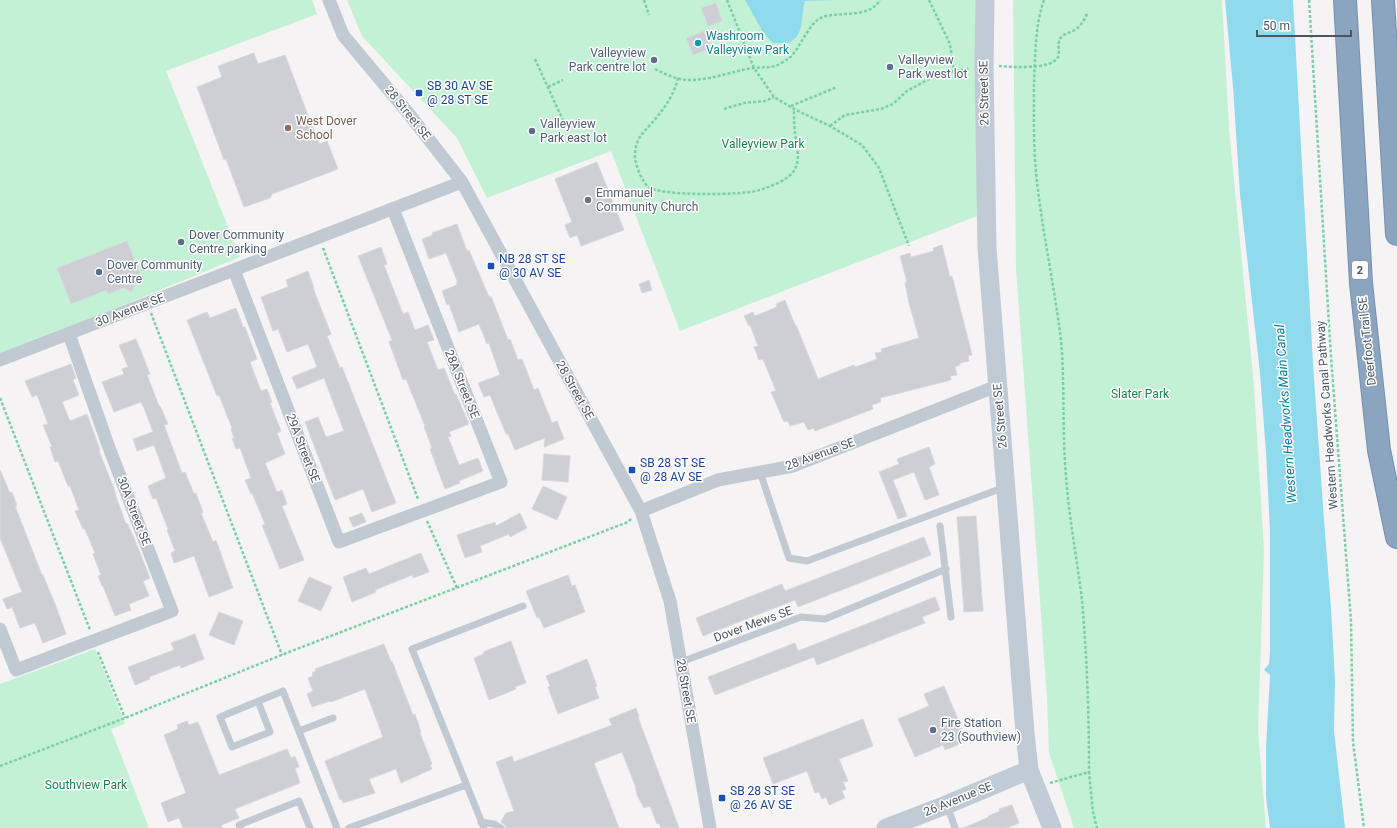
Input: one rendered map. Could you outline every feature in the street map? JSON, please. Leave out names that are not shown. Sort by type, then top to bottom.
[{"type":"highway","name":"Deerfoot Trail SE","points":[[1345,0],[1361,283],[1379,450],[1397,537]]},
{"type":"highway","points":[[1383,0],[1397,234]]},
{"type":"street","name":"28 Street SE","points":[[329,0],[344,36],[409,114],[462,182],[641,511],[670,601],[710,828]]},
{"type":"street","name":"26 Street SE","points":[[985,0],[984,67],[987,248],[1005,487],[1029,770],[1052,828]]},
{"type":"street","name":"30 Avenue SE","points":[[0,360],[462,182]]},
{"type":"street","name":"28A Street SE","points":[[393,209],[501,482],[423,512]]},
{"type":"street","name":"29A Street SE","points":[[234,270],[339,542],[423,512]]},
{"type":"street","name":"30A Street SE","points":[[69,334],[108,445],[172,610],[94,640]]},
{"type":"street","name":"28 Avenue SE","points":[[641,511],[718,480],[793,466],[997,386]]},
{"type":"street","points":[[0,629],[16,670],[94,640]]},
{"type":"street","name":"26 Avenue SE","points":[[886,828],[946,805],[1029,770]]},
{"type":"lane","points":[[760,472],[789,558],[806,561],[1005,487]]},
{"type":"lane","points":[[940,526],[952,617]]},
{"type":"lane","name":"Dover Mews SE","points":[[681,662],[801,617],[825,618],[946,569]]},
{"type":"lane","points":[[501,828],[494,824],[482,825],[412,648],[523,606]]},
{"type":"lane","points":[[258,701],[270,732],[232,747],[220,716],[258,701],[284,691],[337,828]]},
{"type":"lane","points":[[299,731],[333,718]]},
{"type":"lane","points":[[349,828],[466,785]]},
{"type":"lane","points":[[240,828],[239,825],[299,801],[310,828]]},
{"type":"lane","points":[[946,805],[955,828]]},
{"type":"path","points":[[644,0],[649,15]]},
{"type":"path","points":[[727,0],[754,68],[774,97],[794,109],[830,126],[862,145],[880,168],[909,246]]},
{"type":"path","points":[[656,69],[672,78],[690,80],[718,76],[754,68],[777,66],[796,51],[813,24],[822,17],[861,12],[873,8],[880,0]]},
{"type":"path","points":[[830,126],[844,115],[881,109],[893,104],[906,91],[929,79],[954,71],[950,44],[929,0]]},
{"type":"path","points":[[1044,0],[1040,12],[1034,67],[1033,138],[1038,188],[1057,308],[1061,345],[1063,438],[1066,478],[1082,600],[1088,675],[1089,772],[1093,812],[1097,828]]},
{"type":"path","name":"Western Headworks Canal Pathway","points":[[1309,0],[1331,356],[1351,621],[1353,742],[1364,828]]},
{"type":"path","points":[[1034,67],[1055,61],[1058,56],[1059,40],[1064,34],[1075,30],[1081,25],[1088,12]]},
{"type":"path","points":[[535,58],[566,127]]},
{"type":"path","points":[[678,78],[675,90],[660,114],[639,137],[635,157],[640,176],[649,188],[669,193],[716,194],[756,191],[780,182],[795,170],[798,158],[794,109]]},
{"type":"path","points":[[548,86],[563,80]]},
{"type":"path","points":[[790,106],[837,87]]},
{"type":"path","points":[[724,109],[744,103],[765,101],[774,97]]},
{"type":"path","points":[[319,237],[423,512],[457,588]]},
{"type":"path","points":[[148,303],[282,655]]},
{"type":"path","points":[[0,398],[125,718]]},
{"type":"path","points":[[0,766],[282,655],[628,522],[641,511]]},
{"type":"path","points":[[1036,788],[1089,772]]},
{"type":"green space","points":[[0,0],[312,0],[317,14],[166,71],[240,257],[0,356]]},
{"type":"green space","name":"Valleyview Park","points":[[347,0],[976,0],[980,215],[680,331],[611,151],[487,198],[457,138],[362,36]]},
{"type":"green space","name":"Slater Park","points":[[1013,0],[1222,0],[1229,129],[1254,386],[1264,551],[1258,730],[1266,828],[1074,828],[1049,753],[1047,698],[1016,268]]},
{"type":"green space","name":"Southview Park","points":[[95,649],[125,724],[111,729],[149,828],[0,828],[0,684]]},
{"type":"water","points":[[745,0],[837,0],[805,1],[798,35],[794,40],[788,43],[773,43],[764,34]]},
{"type":"water","name":"Western Headworks Main Canal","points":[[1225,0],[1293,0],[1313,364],[1331,608],[1335,680],[1334,731],[1345,828],[1270,828],[1266,797],[1266,747],[1270,675],[1264,670],[1269,664],[1270,651],[1270,531],[1266,452],[1260,373],[1240,194],[1233,87]]},
{"type":"building","points":[[716,3],[722,21],[708,26],[701,8]]},
{"type":"building","name":"Washroom Valleyview Park","points":[[704,31],[711,48],[693,55],[686,38]]},
{"type":"building","points":[[254,53],[258,64],[285,55],[319,144],[327,141],[338,169],[272,194],[270,198],[244,207],[226,159],[224,160],[197,87],[222,77],[218,66]]},
{"type":"building","name":"Emmanuel Community Church","points":[[597,162],[624,230],[581,246],[577,235],[570,238],[565,225],[572,222],[555,179]]},
{"type":"building","points":[[457,224],[467,251],[469,250],[489,297],[491,296],[508,340],[510,339],[518,360],[522,359],[534,390],[538,388],[552,423],[557,421],[564,439],[544,447],[545,438],[515,450],[508,434],[506,434],[490,395],[484,397],[478,383],[500,375],[489,343],[487,344],[479,324],[459,332],[449,304],[447,305],[442,291],[457,285],[456,283],[458,283],[446,253],[429,259],[422,239],[433,235],[432,233]]},
{"type":"building","name":"Dover Community Centre","points":[[127,241],[141,277],[137,278],[132,292],[123,288],[108,294],[106,290],[71,304],[57,268]]},
{"type":"building","points":[[942,245],[950,277],[952,276],[972,355],[968,356],[969,361],[960,363],[960,365],[955,367],[957,375],[950,376],[951,380],[880,398],[881,402],[872,405],[873,409],[815,431],[814,428],[808,430],[804,422],[790,426],[788,421],[784,422],[771,392],[776,391],[763,359],[759,360],[754,347],[758,346],[750,325],[749,326],[744,316],[753,312],[755,316],[777,307],[776,304],[785,300],[818,379],[854,365],[855,367],[864,364],[877,359],[875,353],[882,352],[881,349],[919,338],[909,303],[905,283],[907,282],[900,256],[910,253],[911,257],[934,251],[933,248]]},
{"type":"building","points":[[381,247],[387,264],[384,265],[403,314],[408,312],[415,330],[428,325],[434,340],[427,342],[438,370],[444,368],[469,424],[449,432],[451,436],[448,437],[459,465],[478,458],[483,471],[459,481],[460,483],[445,489],[430,449],[432,448],[424,427],[425,426],[406,379],[403,380],[389,342],[392,340],[358,256]]},
{"type":"building","points":[[308,271],[331,334],[327,336],[340,368],[342,367],[396,503],[372,512],[363,489],[335,500],[305,422],[318,417],[326,437],[344,431],[324,378],[297,389],[292,377],[317,367],[308,344],[287,352],[278,329],[273,331],[261,297],[288,287],[286,280]]},
{"type":"building","points":[[649,280],[652,290],[642,293],[639,284]]},
{"type":"building","points":[[236,308],[257,359],[250,362],[261,391],[267,389],[272,402],[270,403],[281,431],[277,433],[285,454],[265,463],[277,492],[282,490],[287,504],[282,506],[304,560],[280,569],[262,525],[265,524],[245,480],[251,478],[240,448],[236,449],[232,438],[234,438],[232,428],[219,395],[217,396],[187,320],[207,312],[210,318]]},
{"type":"building","points":[[136,339],[150,374],[147,375],[168,424],[164,425],[182,473],[185,472],[194,494],[196,493],[203,512],[201,513],[213,542],[216,540],[233,588],[209,597],[194,556],[174,563],[171,553],[175,551],[167,530],[168,529],[156,498],[153,499],[148,486],[166,478],[154,445],[137,451],[133,439],[153,432],[144,408],[141,402],[114,412],[102,382],[124,374],[122,369],[128,367],[119,345]]},
{"type":"building","points":[[71,364],[76,378],[73,380],[79,395],[62,402],[70,421],[87,414],[126,524],[127,523],[134,538],[150,578],[143,581],[149,596],[129,604],[131,610],[115,616],[98,576],[101,575],[93,554],[95,553],[85,529],[83,529],[75,511],[79,510],[70,486],[68,486],[58,461],[55,462],[50,447],[52,447],[43,425],[48,424],[37,395],[32,397],[25,381]]},
{"type":"building","points":[[929,447],[935,464],[929,467],[939,495],[925,500],[914,472],[893,480],[907,516],[898,519],[879,472],[899,464],[897,459]]},
{"type":"building","points":[[544,454],[570,456],[568,482],[542,480]]},
{"type":"building","points":[[0,470],[10,493],[12,492],[17,506],[15,506],[66,634],[43,643],[35,623],[20,628],[12,607],[7,609],[3,599],[22,592],[0,538]]},
{"type":"building","points":[[543,486],[567,497],[557,520],[532,509]]},
{"type":"building","points":[[362,513],[366,522],[353,527],[349,518]]},
{"type":"building","points":[[520,513],[527,528],[510,537],[509,534],[480,546],[482,552],[465,558],[457,535],[495,522],[496,526]]},
{"type":"building","points":[[976,516],[983,611],[964,612],[957,517]]},
{"type":"building","points":[[924,537],[931,555],[798,607],[795,600],[703,636],[696,618],[782,584],[785,591]]},
{"type":"building","points":[[421,553],[429,572],[413,578],[412,575],[375,590],[376,592],[352,602],[343,577],[366,568],[369,574]]},
{"type":"building","points":[[568,575],[572,586],[575,585],[585,612],[544,628],[539,617],[537,618],[526,591]]},
{"type":"building","points":[[309,577],[332,587],[321,611],[298,601]]},
{"type":"building","points":[[935,597],[940,610],[922,617],[925,623],[817,665],[814,657],[715,695],[708,677],[795,643],[798,651]]},
{"type":"building","points":[[219,612],[243,621],[234,645],[209,635]]},
{"type":"building","points":[[195,634],[204,659],[181,668],[180,665],[149,677],[150,679],[135,685],[128,667],[174,650],[171,643]]},
{"type":"building","points":[[511,641],[526,683],[515,687],[516,689],[489,700],[474,658],[484,654],[483,652]]},
{"type":"building","points":[[384,644],[413,715],[415,714],[421,732],[420,733],[432,764],[430,765],[432,769],[401,783],[396,769],[369,779],[375,793],[343,803],[342,799],[340,800],[325,761],[383,737],[365,689],[331,702],[330,701],[312,707],[307,694],[313,691],[308,678],[313,676],[312,673],[316,671],[315,669]]},
{"type":"building","points":[[587,659],[597,686],[595,687],[599,698],[558,714],[548,687],[550,686],[546,676]]},
{"type":"building","name":"Fire Station 23 (Southview)","points":[[944,686],[967,741],[945,750],[943,745],[915,757],[898,719],[929,706],[924,694]]},
{"type":"building","points":[[636,708],[679,828],[661,828],[659,823],[657,824],[650,806],[644,808],[637,795],[635,785],[622,752],[594,763],[619,828],[506,828],[501,822],[506,813],[514,811],[496,762],[512,756],[514,762],[612,725],[609,719]]},
{"type":"building","points":[[863,719],[873,746],[839,759],[848,781],[843,782],[846,789],[842,791],[845,798],[829,805],[826,797],[822,799],[819,792],[815,793],[807,771],[773,784],[763,758]]},
{"type":"building","points":[[187,721],[189,725],[198,722],[219,775],[287,749],[291,758],[295,756],[299,767],[295,768],[300,783],[235,809],[239,818],[221,825],[223,828],[183,828],[179,818],[168,822],[161,803],[186,793],[164,735],[178,729],[177,725]]},
{"type":"building","points":[[1012,805],[1019,823],[1007,828],[963,828],[989,817],[988,816],[1000,811],[999,809]]},
{"type":"place","name":"Washroom Valleyview Park","points":[[698,43]]},
{"type":"place","name":"Valleyview Park centre lot","points":[[654,60]]},
{"type":"place","name":"Valleyview Park west lot","points":[[890,67]]},
{"type":"place","name":"SB 30 AV SE @ 28 ST SE","points":[[419,93]]},
{"type":"place","name":"West Dover School","points":[[288,128]]},
{"type":"place","name":"Valleyview Park east lot","points":[[532,131]]},
{"type":"place","name":"Emmanuel Community Church","points":[[588,200]]},
{"type":"place","name":"Dover Community Centre parking","points":[[181,242]]},
{"type":"place","name":"NB 28 ST SE @ 30 AV SE","points":[[491,266]]},
{"type":"place","name":"Dover Community Centre","points":[[99,272]]},
{"type":"place","name":"SB 28 ST SE @ 28 AV SE","points":[[632,470]]},
{"type":"place","name":"Fire Station 23 (Southview)","points":[[933,730]]},
{"type":"place","name":"SB 28 ST SE @ 26 AV SE","points":[[722,798]]}]
